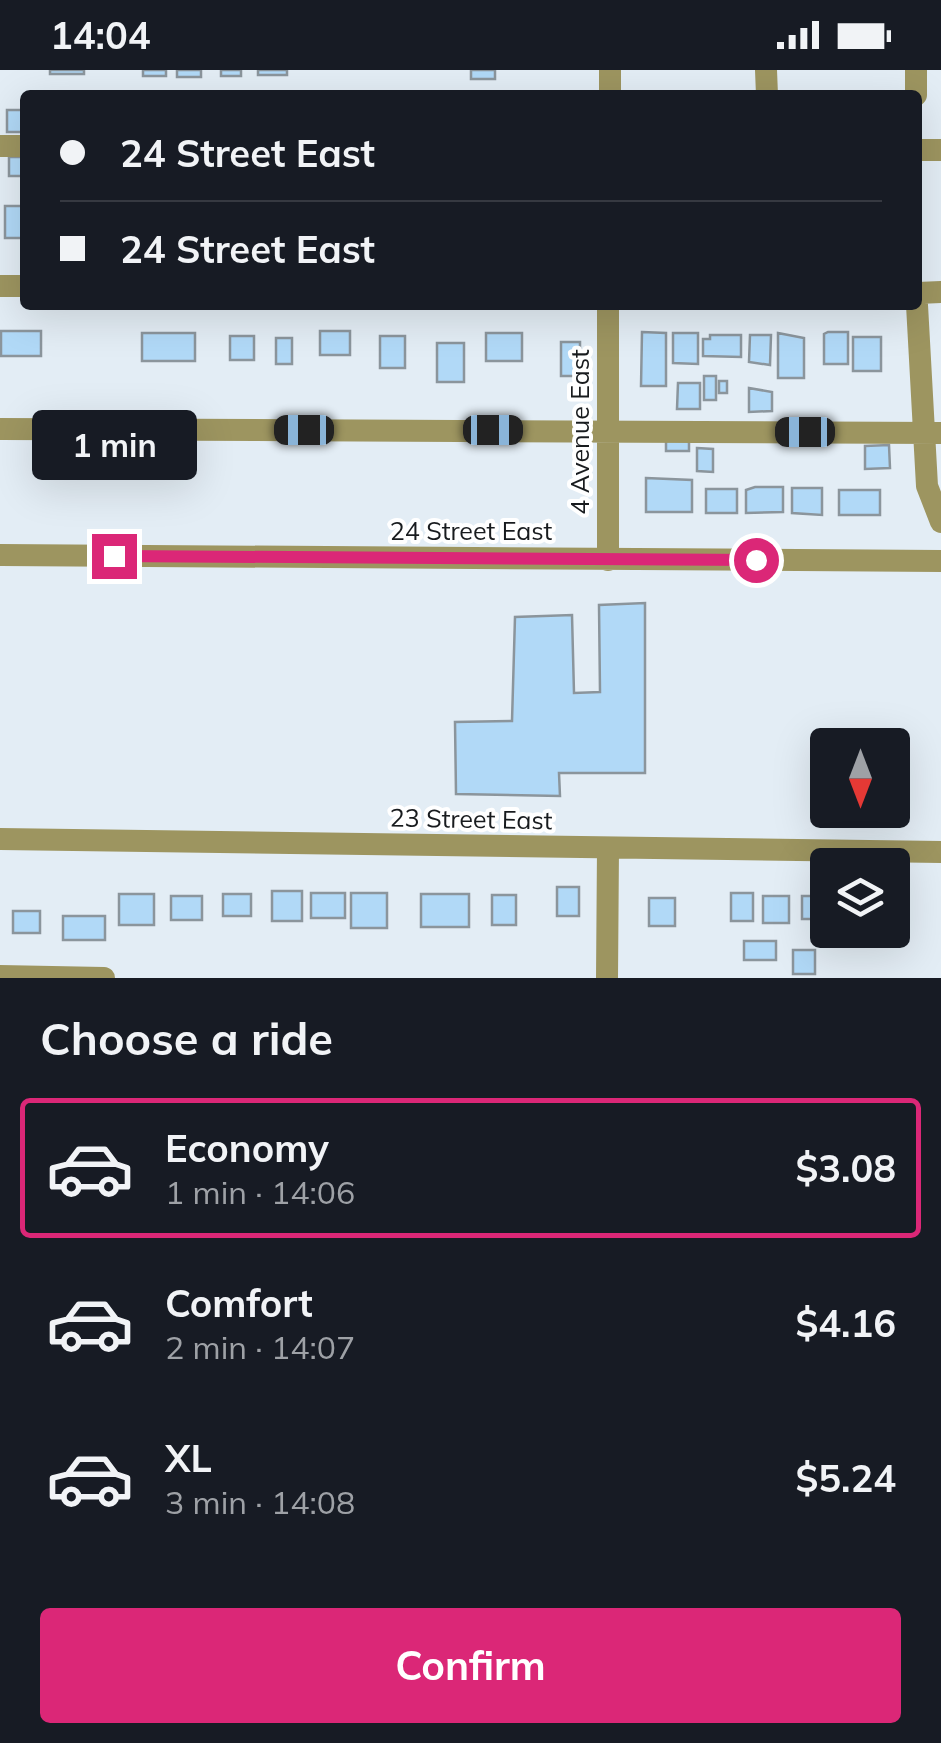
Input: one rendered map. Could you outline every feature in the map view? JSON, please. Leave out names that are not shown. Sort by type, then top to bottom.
[{"type":"street","name":"4 Avenue East","points":[[608,310],[608,560]]},
{"type":"street","points":[[918,310],[932,433],[927,486],[941,522]]},
{"type":"street","points":[[0,429],[932,433]]},
{"type":"street","name":"24 Street East","points":[[0,555],[941,562]]},
{"type":"street","name":"23 Street East","points":[[0,839],[941,852]]},
{"type":"street","points":[[607,978],[608,848]]},
{"type":"street","points":[[0,976],[104,978]]},
{"type":"building","points":[[50,70],[84,70],[84,74],[50,74]]},
{"type":"building","points":[[143,70],[166,70],[166,76],[143,76]]},
{"type":"building","points":[[177,70],[201,70],[201,77],[177,77]]},
{"type":"building","points":[[221,70],[241,70],[241,76],[221,76]]},
{"type":"building","points":[[258,70],[287,70],[287,75],[258,75]]},
{"type":"building","points":[[471,70],[495,70],[495,79],[471,79]]},
{"type":"building","points":[[7,110],[20,110],[20,132],[7,132]]},
{"type":"building","points":[[9,157],[20,157],[20,176],[9,176]]},
{"type":"building","points":[[5,206],[20,206],[20,238],[5,238]]},
{"type":"building","points":[[1,331],[41,331],[41,356],[1,356]]},
{"type":"building","points":[[320,331],[350,331],[350,355],[320,355]]},
{"type":"building","points":[[642,332],[666,333],[666,386],[641,386]]},
{"type":"building","points":[[848,332],[848,364],[824,364],[824,334]]},
{"type":"building","points":[[142,333],[195,333],[195,361],[142,361]]},
{"type":"building","points":[[486,333],[522,333],[522,361],[486,361]]},
{"type":"building","points":[[673,333],[698,333],[698,364],[673,363]]},
{"type":"building","points":[[778,333],[804,338],[804,378],[778,378]]},
{"type":"building","points":[[710,335],[741,335],[741,357],[703,356],[703,339],[710,339]]},
{"type":"building","points":[[750,335],[771,335],[770,365],[749,362]]},
{"type":"building","points":[[230,336],[254,336],[254,360],[230,360]]},
{"type":"building","points":[[380,336],[405,336],[405,368],[380,368]]},
{"type":"building","points":[[853,337],[881,337],[881,371],[853,371]]},
{"type":"building","points":[[276,338],[292,338],[292,364],[276,364]]},
{"type":"building","points":[[561,342],[580,342],[580,376],[561,376]]},
{"type":"building","points":[[437,343],[464,343],[464,382],[437,382]]},
{"type":"building","points":[[704,376],[716,376],[716,400],[704,400]]},
{"type":"building","points":[[719,381],[727,381],[727,393],[719,393]]},
{"type":"building","points":[[678,383],[700,383],[700,409],[677,409]]},
{"type":"building","points":[[749,388],[772,392],[772,411],[749,412]]},
{"type":"building","points":[[666,436],[689,436],[689,451],[666,451]]},
{"type":"building","points":[[889,445],[890,468],[865,469],[865,446]]},
{"type":"building","points":[[697,448],[713,449],[713,472],[697,471]]},
{"type":"building","points":[[646,478],[692,480],[692,512],[646,512]]},
{"type":"building","points":[[783,487],[783,512],[746,513],[746,490]]},
{"type":"building","points":[[792,488],[822,488],[822,515],[792,513]]},
{"type":"building","points":[[706,489],[737,489],[737,513],[706,513]]},
{"type":"building","points":[[839,490],[880,490],[880,515],[839,515]]},
{"type":"building","points":[[645,603],[645,773],[559,773],[560,796],[456,794],[455,722],[512,721],[515,617],[572,615],[574,693],[600,692],[599,605]]},
{"type":"building","points":[[557,887],[579,887],[579,916],[557,916]]},
{"type":"building","points":[[272,891],[302,891],[302,921],[272,921]]},
{"type":"building","points":[[311,893],[345,893],[345,918],[311,918]]},
{"type":"building","points":[[351,893],[387,893],[387,928],[351,928]]},
{"type":"building","points":[[731,893],[753,893],[753,921],[731,921]]},
{"type":"building","points":[[119,894],[154,894],[154,925],[119,925]]},
{"type":"building","points":[[223,894],[251,894],[251,916],[223,916]]},
{"type":"building","points":[[421,894],[469,894],[469,927],[421,927]]},
{"type":"building","points":[[492,895],[516,895],[516,925],[492,925]]},
{"type":"building","points":[[171,896],[202,896],[202,920],[171,920]]},
{"type":"building","points":[[763,896],[789,896],[789,923],[763,923]]},
{"type":"building","points":[[802,896],[810,896],[810,919],[802,919]]},
{"type":"building","points":[[649,898],[675,898],[675,926],[649,926]]},
{"type":"building","points":[[13,911],[40,911],[40,933],[13,933]]},
{"type":"building","points":[[63,916],[105,916],[105,940],[63,940]]},
{"type":"building","points":[[744,941],[776,941],[776,960],[744,960]]},
{"type":"building","points":[[793,950],[815,950],[815,974],[793,974]]},
{"type":"route","points":[[114,556],[756,560]]}]
